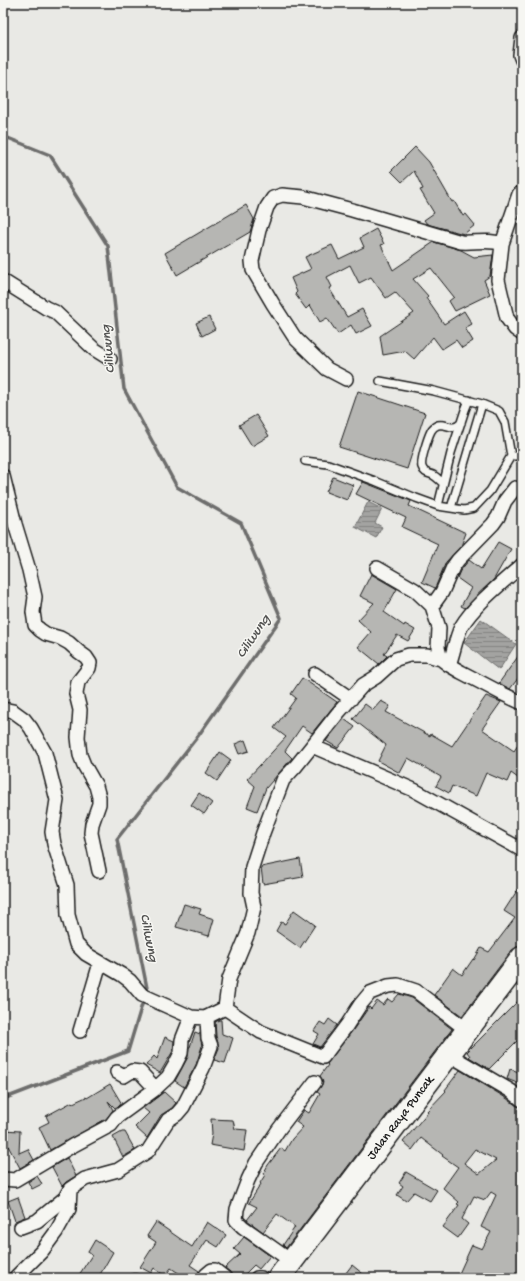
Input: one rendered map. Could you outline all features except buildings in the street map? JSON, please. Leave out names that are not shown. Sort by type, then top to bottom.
[{"type":"highway","name":"Jalan Raya Puncak","points":[[286,1273],[448,1054],[522,958]]},
{"type":"street","points":[[522,38],[520,54],[522,60]]},
{"type":"street","points":[[519,194],[502,244],[498,280],[508,318],[515,329],[522,334]]},
{"type":"street","points":[[346,379],[327,369],[295,338],[253,270],[252,261],[259,230],[267,207],[274,198],[282,195],[302,197],[461,242],[472,243],[494,241],[502,244]]},
{"type":"street","points":[[3,281],[55,312],[94,349],[110,359]]},
{"type":"street","points":[[3,476],[35,597],[33,612],[35,625],[46,634],[60,638],[69,643],[89,661],[89,668],[78,682],[76,694],[80,710],[78,737],[80,755],[100,797],[92,824],[91,833],[99,870]]},
{"type":"street","points":[[432,606],[442,592],[453,567],[493,524],[498,517],[505,500],[515,488]]},
{"type":"street","points":[[445,662],[461,628],[471,613],[522,565]]},
{"type":"street","points":[[377,568],[414,590],[432,606],[439,628],[438,648],[445,662]]},
{"type":"street","points":[[225,1008],[229,979],[248,933],[254,907],[251,893],[252,867],[283,780],[363,685],[402,657],[409,655],[427,655],[445,662],[502,694],[522,702]]},
{"type":"street","points":[[315,674],[351,699]]},
{"type":"street","points":[[3,709],[13,711],[28,724],[45,753],[57,800],[52,832],[54,844],[67,885],[68,915],[76,944],[86,954],[130,981],[142,996],[191,1017],[204,1018],[225,1008]]},
{"type":"street","points":[[312,746],[414,790],[522,850]]},
{"type":"street","points":[[80,1031],[100,963]]},
{"type":"street","points":[[225,1008],[261,1032],[323,1057],[347,1025],[360,1004],[370,993],[388,986],[398,985],[416,991],[467,1030]]},
{"type":"street","points":[[21,1227],[37,1221],[65,1198],[70,1188],[85,1180],[118,1170],[148,1151],[168,1120],[177,1114],[183,1107],[203,1068],[211,1046],[208,1038],[207,1016]]},
{"type":"street","points":[[3,1179],[15,1180],[111,1125],[117,1117],[168,1077],[181,1053],[182,1040],[191,1017]]},
{"type":"street","points":[[448,1054],[511,1091],[522,1100]]},
{"type":"street","points":[[117,1072],[124,1076],[132,1071],[140,1072],[155,1088]]},
{"type":"street","points":[[286,1273],[236,1220],[236,1212],[256,1163],[279,1129],[315,1082]]},
{"type":"street","points":[[15,1278],[42,1251],[56,1232],[69,1209],[70,1188]]},
{"type":"street","points":[[206,1275],[214,1270],[225,1278]]},
{"type":"street","points":[[257,1278],[262,1278]]},
{"type":"lane","points":[[304,461],[328,464],[375,480],[438,506],[464,510],[474,508],[490,491],[511,456],[505,422],[499,412],[469,400],[434,391],[380,381]]},
{"type":"lane","points":[[438,506],[443,483],[469,400]]},
{"type":"lane","points":[[451,508],[482,404]]},
{"type":"lane","points":[[443,483],[434,475],[427,474],[422,467],[421,462],[432,429],[438,425],[452,428],[457,427],[461,423]]},
{"type":"lane","points":[[511,456],[522,456]]},
{"type":"shaded area","points":[[368,502],[382,509],[375,523],[382,527],[376,538],[355,527]]},
{"type":"shaded area","points":[[481,619],[516,644],[499,670],[464,643]]},
{"type":"waterway","name":"Ciliwung","points":[[3,136],[50,155],[108,246],[124,389],[177,487],[241,523],[281,618],[198,736],[117,839],[147,988],[128,1051],[3,1099]]}]
